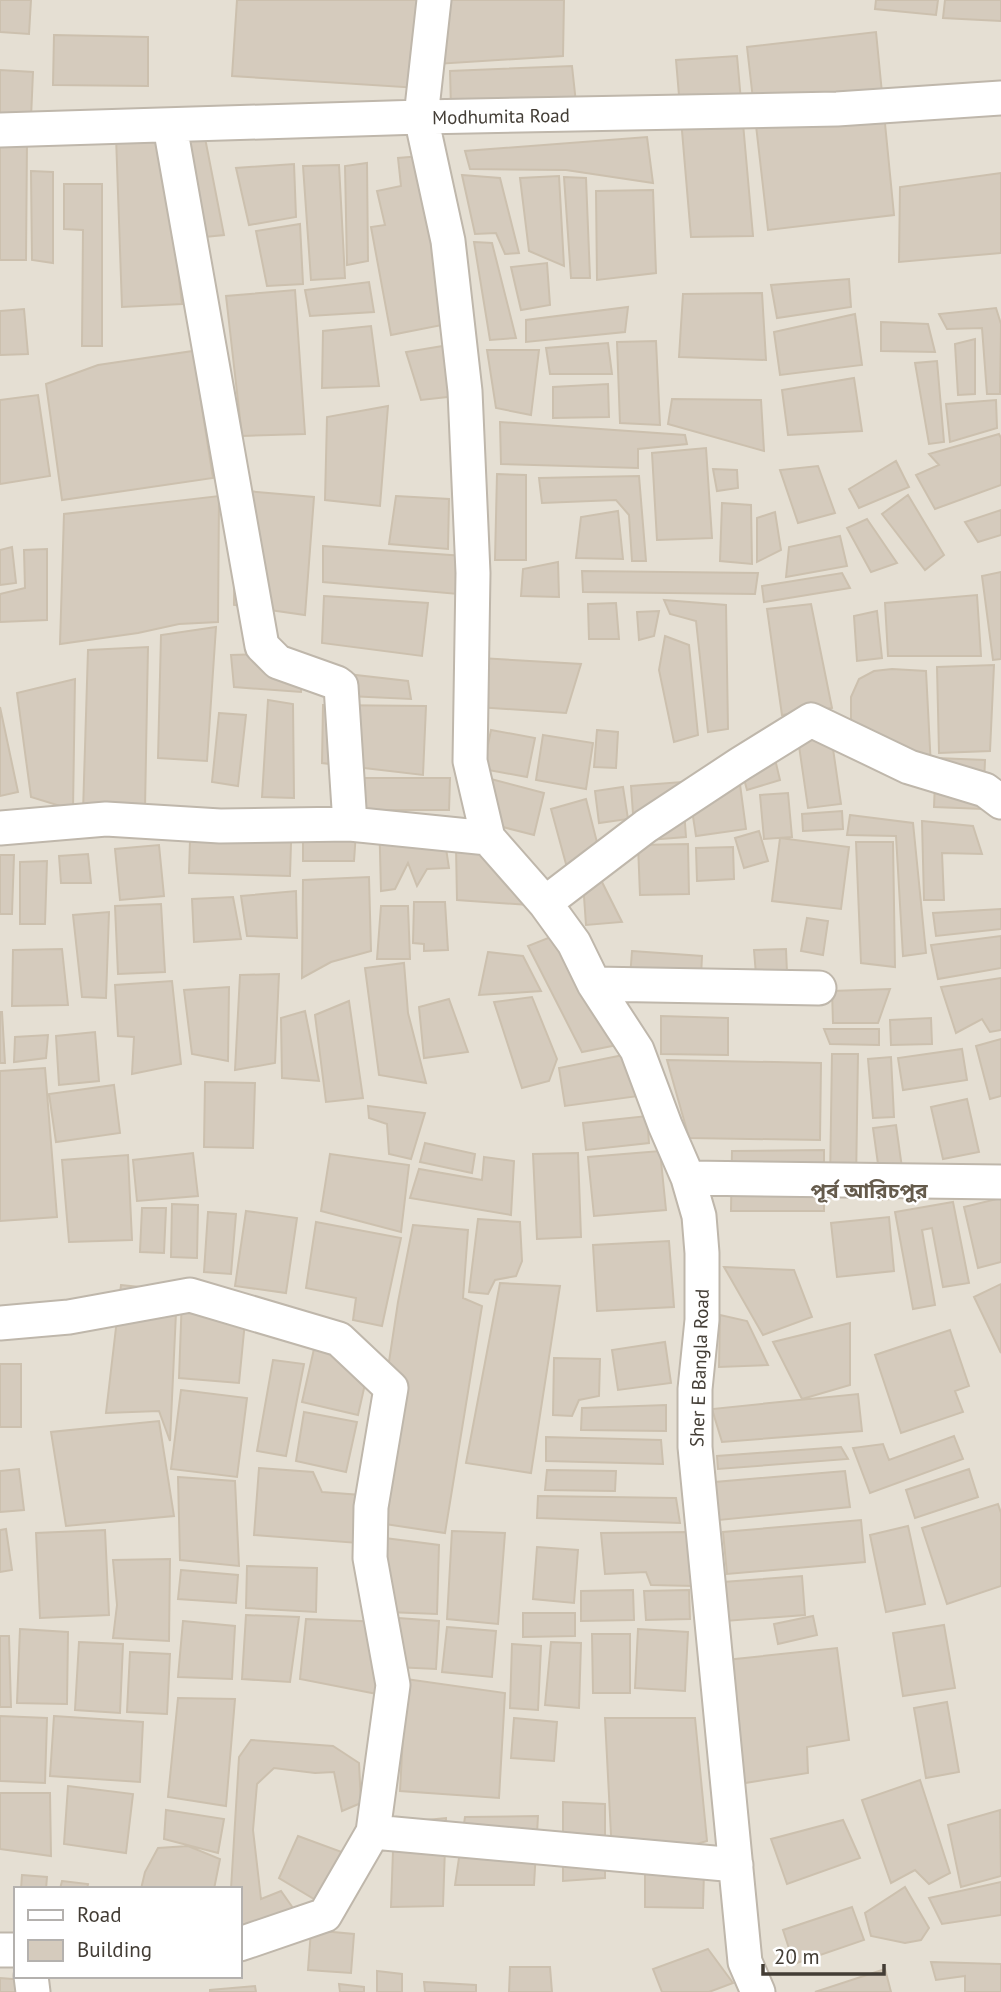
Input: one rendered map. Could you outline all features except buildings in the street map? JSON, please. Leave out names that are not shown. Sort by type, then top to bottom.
[{"type":"street","points":[[0,828],[106,819],[220,826],[350,824],[488,838],[470,761],[473,573],[465,391],[448,241],[421,117],[434,0]]},
{"type":"street","name":"Modhumita Road","points":[[0,130],[170,127],[421,117],[837,109],[1001,98]]},
{"type":"street","points":[[170,127],[262,646],[278,662],[337,682],[341,686],[350,824]]},
{"type":"street","points":[[545,903],[646,826],[811,720],[909,767],[985,790],[1001,803]]},
{"type":"street","name":"Sher E Bangla Road","points":[[488,838],[545,903],[574,943],[594,984],[637,1051],[688,1178],[699,1216],[702,1320],[695,1389],[695,1447],[746,1962],[758,1992]]},
{"type":"street","points":[[594,984],[819,988]]},
{"type":"street","points":[[688,1178],[1001,1182]]},
{"type":"street","points":[[0,1324],[69,1317],[190,1295],[339,1339],[391,1388],[371,1507],[370,1558],[393,1685],[373,1832],[325,1915],[242,1943]]},
{"type":"street","points":[[373,1832],[736,1865]]},
{"type":"shaded area","points":[[0,0],[1001,0],[1001,1992],[0,1992]]},
{"type":"district","name":"পূর্ব আরিচপুর","points":[[869,1191]]}]
